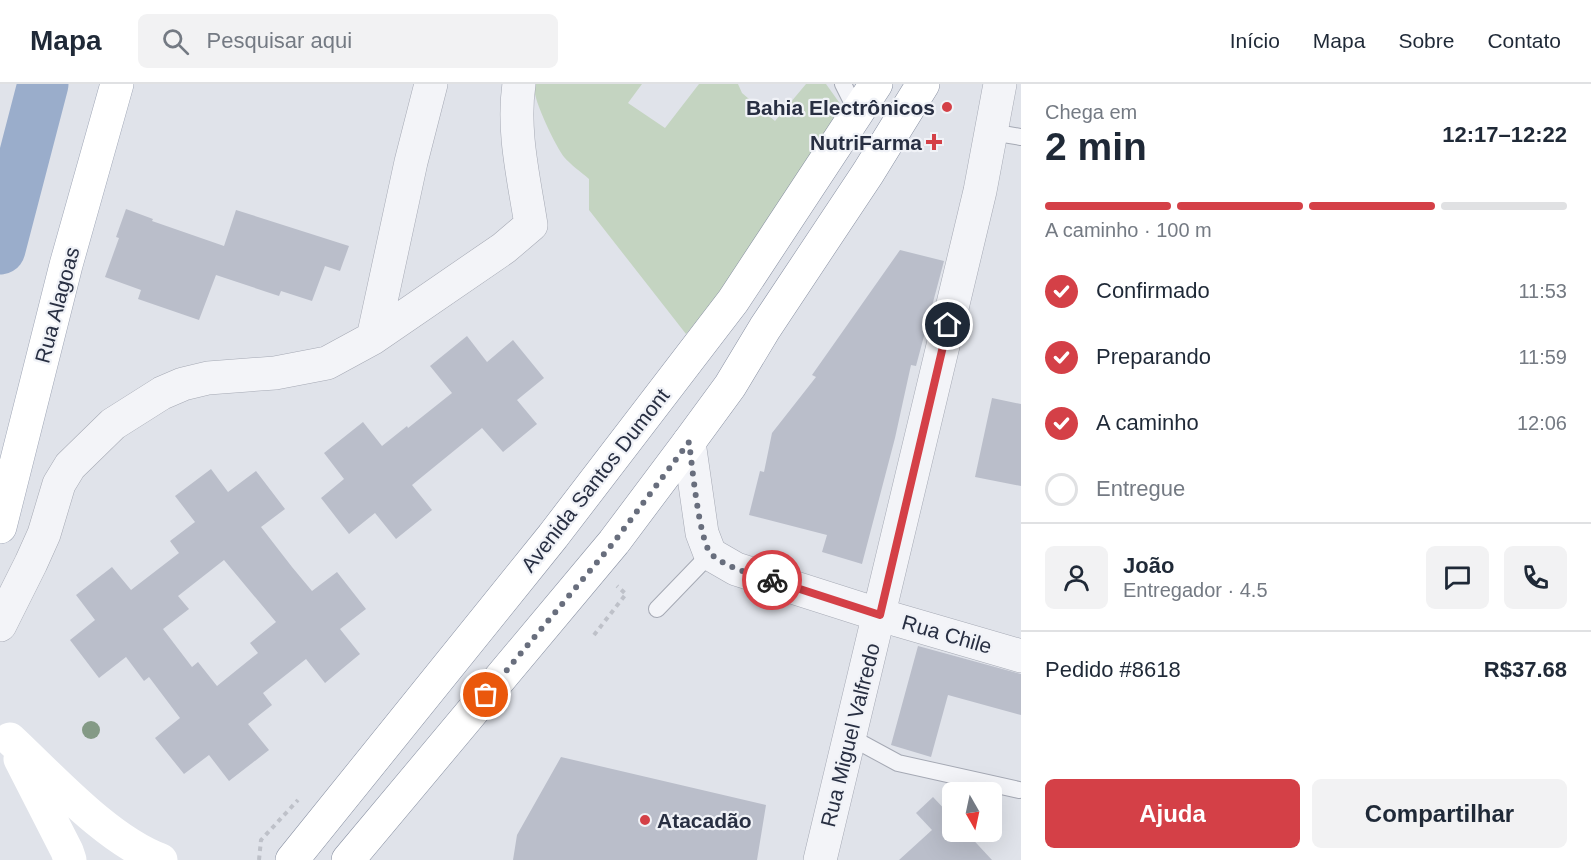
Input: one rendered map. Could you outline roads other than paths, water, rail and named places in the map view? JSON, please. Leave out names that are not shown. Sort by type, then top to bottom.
[{"type":"main road","name":"Rua Alagoas","points":[[0,526],[66,265],[117,84]]},
{"type":"main road","name":"Avenida Santos Dumont","points":[[292,860],[553,536],[733,301],[876,84]]},
{"type":"main road","points":[[348,860],[614,542],[689,442],[730,386],[923,84]]},
{"type":"main road","points":[[5,731],[70,860]]},
{"type":"main road","points":[[5,731],[105,827],[143,853],[161,860]]},
{"type":"street","points":[[373,338],[411,162],[431,84]]},
{"type":"street","points":[[0,625],[44,534],[59,484],[70,466],[112,424],[162,393],[183,384],[208,378],[275,373],[327,363],[373,338],[504,248],[531,225],[518,135],[519,84]]},
{"type":"street","name":"Rua Miguel Valfredo","points":[[820,860],[980,191],[1006,134],[1000,84]]},
{"type":"street","points":[[689,442],[702,533],[710,554]]},
{"type":"street","name":"Rua Chile","points":[[710,554],[736,569],[880,615],[1021,656]]},
{"type":"lane","points":[[843,84],[858,114]]},
{"type":"lane","points":[[657,609],[710,554]]},
{"type":"lane","points":[[850,737],[898,763],[1019,790]]},
{"type":"waterway","points":[[0,249],[43,84]]},
{"type":"place","name":"Bahia Electrônicos","points":[[947,107]]},
{"type":"place","name":"NutriFarma","points":[[934,142]]},
{"type":"place","name":"Atacadão","points":[[645,820]]}]
